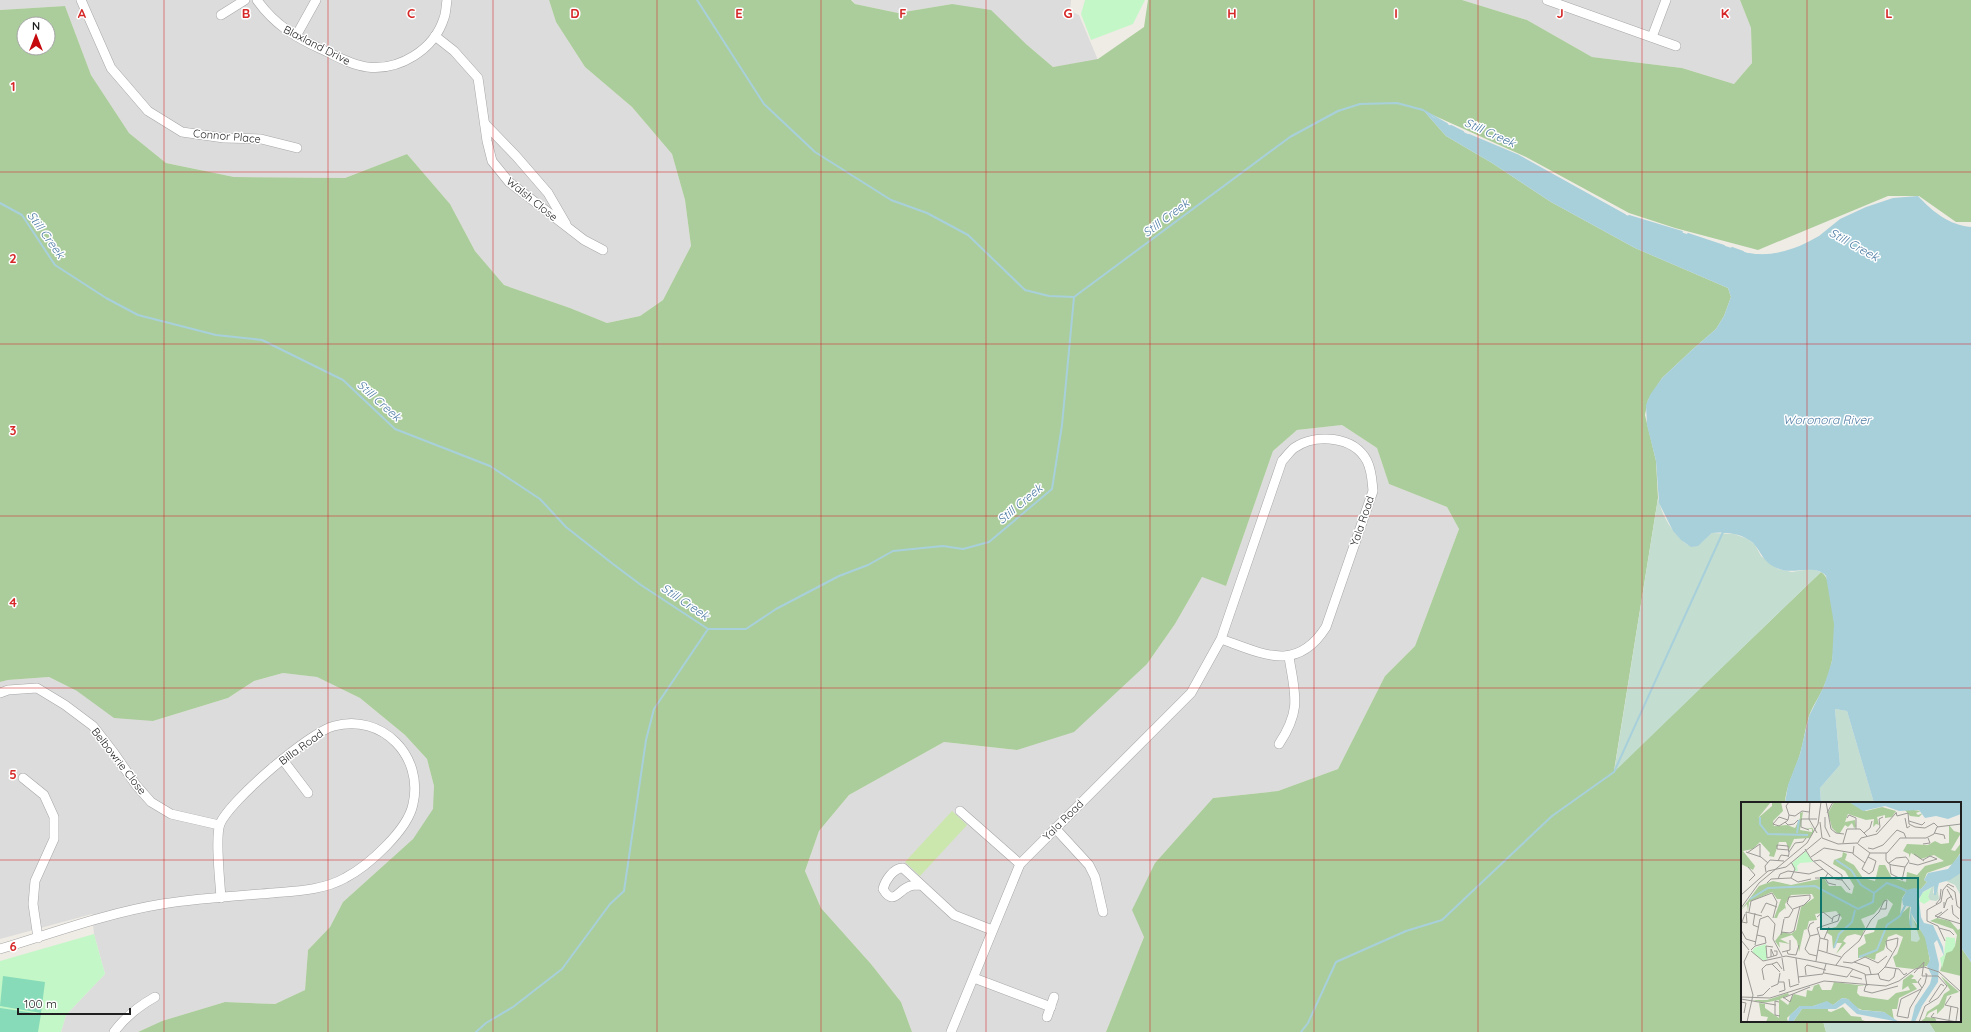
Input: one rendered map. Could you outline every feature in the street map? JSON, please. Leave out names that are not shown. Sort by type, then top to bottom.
[{"type":"street","name":"Connor Place","points":[[81,0],[111,68],[148,111],[182,132],[224,138],[261,139],[297,148]]},
{"type":"street","points":[[221,15],[245,0]]},
{"type":"street","name":"Blaxland Drive","points":[[257,0],[277,24],[296,36],[348,62],[367,67],[384,67],[404,62],[420,52],[435,36],[444,18],[447,0]]},
{"type":"street","points":[[296,36],[316,0]]},
{"type":"street","points":[[1547,0],[1676,46]]},
{"type":"street","points":[[1652,37],[1666,0]]},
{"type":"street","name":"Walsh Close","points":[[435,36],[454,51],[478,78],[484,124],[492,161],[509,182],[584,240],[602,250]]},
{"type":"street","name":"Walsh Close","points":[[484,124],[516,156],[548,193],[568,228]]},
{"type":"street","name":"Yala Road","points":[[951,1032],[1020,864],[1191,693],[1221,639],[1282,461],[1293,448],[1310,440],[1328,439],[1346,441],[1358,450],[1367,461],[1372,476],[1373,491],[1326,628],[1318,640],[1307,650],[1289,657],[1260,653],[1221,639]]},
{"type":"street","points":[[1280,744],[1290,729],[1296,701],[1289,657]]},
{"type":"street","name":"Belbowrie Close","points":[[0,693],[8,690],[37,688],[65,705],[93,726],[136,785],[151,802],[171,814],[219,825]]},
{"type":"street","name":"Billa Road","points":[[0,949],[136,909],[163,904],[221,898],[298,890],[330,885],[344,879],[368,864],[397,834],[413,805],[414,783],[411,763],[398,743],[372,726],[350,722],[331,726],[313,736],[243,793],[228,809],[219,825],[218,857],[221,898]]},
{"type":"street","points":[[283,760],[308,793]]},
{"type":"street","points":[[23,778],[44,795],[54,817],[54,839],[35,881],[33,904],[38,938]]},
{"type":"street","points":[[960,811],[1020,864]]},
{"type":"street","points":[[1055,828],[1089,865],[1095,877],[1103,912]]},
{"type":"street","points":[[920,885],[954,915],[992,930]]},
{"type":"street","points":[[974,978],[1051,1007]]},
{"type":"street","points":[[114,1032],[135,1009],[155,997]]},
{"type":"street","points":[[1047,1017],[1054,997]]},
{"type":"shaded area","points":[[0,0],[549,0],[556,22],[585,67],[632,107],[672,154],[685,200],[691,246],[663,300],[640,316],[607,323],[570,308],[504,285],[475,251],[450,204],[407,154],[345,178],[234,177],[166,163],[129,133],[91,75],[65,6],[0,10]]},
{"type":"shaded area","points":[[852,0],[1071,0],[1070,11],[1079,15],[1098,60],[1053,67],[1026,44],[952,4],[898,13],[855,4]]},
{"type":"shaded area","points":[[1462,0],[1740,0],[1751,28],[1752,63],[1734,84],[1682,68],[1592,57],[1527,20]]},
{"type":"shaded area","points":[[1342,425],[1377,448],[1389,484],[1447,507],[1459,529],[1415,646],[1385,676],[1338,769],[1278,791],[1213,798],[1155,863],[1144,937],[1106,1032],[912,1032],[901,1002],[871,964],[821,908],[805,871],[819,831],[849,795],[944,742],[1017,750],[1147,664],[1175,624],[1202,577],[1226,586],[1273,451],[1297,430]]},
{"type":"shaded area","points":[[283,673],[317,677],[360,698],[405,735],[427,759],[434,786],[434,809],[413,839],[343,902],[330,927],[308,950],[305,990],[275,1004],[225,1002],[162,1021],[138,1032],[61,1032],[66,1015],[105,974],[94,934],[92,914],[0,939],[0,682],[49,677],[77,691],[153,721],[228,698],[254,681]]},
{"type":"green space","points":[[549,0],[851,0],[855,4],[898,13],[952,4],[991,10],[1026,44],[1053,67],[1098,59],[1144,27],[1148,0],[1462,0],[1527,20],[1592,57],[1682,68],[1734,84],[1752,63],[1751,28],[1740,0],[1971,0],[1971,222],[1956,222],[1919,196],[1888,196],[1758,250],[1675,228],[1629,213],[1526,157],[1424,111],[1446,136],[1492,163],[1551,202],[1635,248],[1728,288],[1731,297],[1724,316],[1716,329],[1662,378],[1648,400],[1645,415],[1656,461],[1658,498],[1614,771],[1821,572],[1824,574],[1828,583],[1833,607],[1833,653],[1828,675],[1812,708],[1806,725],[1801,749],[1789,784],[1785,802],[1741,802],[1741,1022],[1823,1022],[1826,1032],[1106,1032],[1144,937],[1132,910],[1155,863],[1213,798],[1278,791],[1338,769],[1385,676],[1415,646],[1459,529],[1447,507],[1389,484],[1377,448],[1342,425],[1297,430],[1273,451],[1226,586],[1202,577],[1175,624],[1147,664],[1074,732],[1017,750],[944,742],[849,795],[819,831],[805,871],[821,908],[871,964],[901,1002],[912,1032],[138,1032],[162,1021],[225,1002],[275,1004],[305,990],[308,950],[330,927],[343,902],[413,839],[433,809],[434,786],[427,759],[405,735],[360,698],[317,677],[283,673],[254,681],[228,698],[153,721],[114,718],[77,691],[49,677],[0,682],[0,10],[65,6],[91,75],[129,133],[166,163],[234,177],[345,178],[407,154],[450,204],[475,251],[504,285],[570,308],[607,323],[640,316],[663,300],[691,246],[685,200],[672,154],[632,107],[585,67],[556,22]]},
{"type":"green space","points":[[1085,0],[1145,0],[1133,24],[1091,40],[1081,14]]},
{"type":"green space","points":[[1658,498],[1665,518],[1678,536],[1688,545],[1701,543],[1712,533],[1734,534],[1748,539],[1755,545],[1761,556],[1778,569],[1792,572],[1811,569],[1821,572],[1614,772]]},
{"type":"green space","points":[[1835,709],[1847,711],[1874,802],[1821,802],[1820,788],[1840,765]]},
{"type":"green space","points":[[952,811],[967,825],[920,876],[905,862]]},
{"type":"green space","points":[[94,934],[105,974],[66,1015],[61,1032],[0,1032],[0,961]]},
{"type":"green space","points":[[1961,947],[1971,962],[1971,1032],[1935,1032],[1929,1022],[1961,1022]]},
{"type":"green space","points":[[3,976],[45,982],[41,1013],[0,1006]]},
{"type":"green space","points":[[0,1008],[41,1014],[38,1032],[0,1032]]},
{"type":"green space","points":[[1823,1022],[1929,1022],[1935,1032],[1826,1032]]},
{"type":"water","name":"Woronora River","points":[[1423,110],[1433,117],[1478,139],[1519,156],[1626,215],[1751,254],[1769,255],[1793,250],[1819,236],[1840,219],[1866,207],[1893,198],[1918,196],[1942,217],[1956,224],[1971,227],[1971,962],[1961,947],[1961,802],[1874,802],[1847,711],[1835,709],[1840,765],[1820,788],[1821,802],[1785,802],[1788,785],[1800,754],[1809,716],[1824,686],[1832,661],[1834,624],[1826,576],[1816,570],[1791,571],[1774,567],[1766,561],[1753,543],[1740,535],[1723,532],[1712,533],[1698,546],[1691,547],[1681,540],[1673,531],[1659,503],[1656,461],[1647,425],[1646,405],[1650,395],[1662,378],[1716,329],[1724,316],[1731,297],[1728,288],[1635,248],[1551,202],[1492,163],[1446,136]]},
{"type":"waterway","points":[[697,0],[764,104],[815,152],[891,200],[927,213],[968,235],[1025,290],[1049,296],[1074,297]]},
{"type":"waterway","name":"Still Creek","points":[[0,203],[22,215],[55,265],[106,298],[138,315],[216,335],[262,340],[343,380],[395,429],[490,466],[540,499],[566,527],[613,564],[641,585],[708,629],[746,629],[776,609],[839,576],[868,565],[893,551],[943,546],[963,549],[989,542],[1052,489],[1062,425],[1074,297],[1290,137],[1338,111],[1360,104],[1397,103],[1423,110],[1447,124]]},
{"type":"waterway","name":"Still Creek","points":[[1451,126],[1463,132]]},
{"type":"waterway","name":"Still Creek","points":[[1469,135],[1519,156],[1625,215]]},
{"type":"waterway","name":"Still Creek","points":[[1629,216],[1682,232]]},
{"type":"waterway","name":"Still Creek","points":[[1688,234],[1724,246]]},
{"type":"waterway","name":"Still Creek","points":[[1749,254],[1772,255],[1795,249],[1809,243]]},
{"type":"waterway","name":"Still Creek","points":[[1732,248],[1743,252]]},
{"type":"waterway","points":[[1301,1032],[1308,1023],[1336,962],[1406,931],[1442,920],[1552,816],[1614,772],[1723,532],[1725,532]]},
{"type":"waterway","points":[[476,1032],[486,1023],[513,1007],[562,969],[610,904],[624,891],[646,740],[654,709],[708,629]]}]
